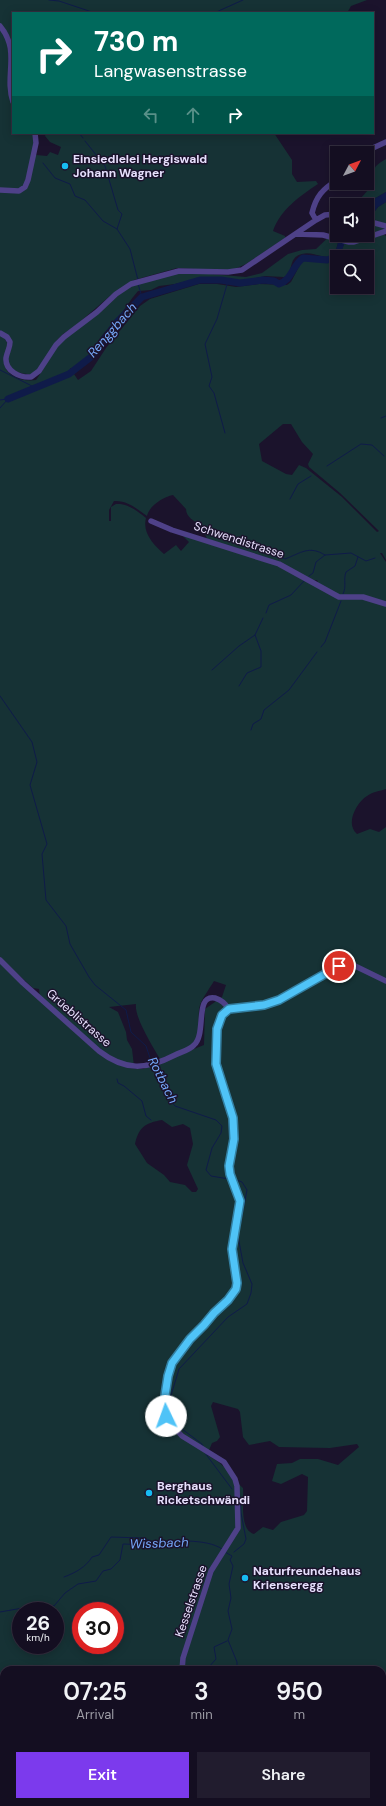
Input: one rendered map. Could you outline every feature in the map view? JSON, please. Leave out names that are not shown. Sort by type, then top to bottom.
[{"type":"street","points":[[0,26],[9,39],[11,48],[12,98]]},
{"type":"street","points":[[0,190],[20,191],[26,185],[35,146],[35,134]]},
{"type":"street","points":[[374,148],[386,142]]},
{"type":"street","points":[[316,220],[312,213],[317,198],[323,190],[330,185]]},
{"type":"street","points":[[0,333],[7,337],[10,342],[6,360],[9,368],[20,376],[31,377],[39,371],[56,345],[64,337],[97,312],[116,294],[138,281],[179,270],[236,272],[242,270],[316,220],[325,215],[330,215]]},
{"type":"street","points":[[374,223],[386,226]]},
{"type":"street","points":[[296,234],[313,234],[354,242],[386,231]]},
{"type":"street","name":"Schwendistrasse","points":[[151,521],[159,526],[279,564],[338,597],[363,597],[386,604]]},
{"type":"street","name":"Grüeblistrasse","points":[[0,960],[23,983],[109,1059],[128,1066],[135,1067],[151,1064],[170,1058],[194,1045],[201,1032],[202,1006],[205,1000],[211,998],[221,1000],[229,1009]]},
{"type":"street","points":[[229,1009],[264,1005],[279,1000],[339,966],[353,965],[386,981]]},
{"type":"street","name":"Kesselstrasse","points":[[182,1666],[183,1658],[211,1571],[238,1528],[237,1486],[235,1479],[224,1462],[207,1451],[199,1448],[182,1436],[169,1422],[166,1416],[164,1402],[168,1376],[172,1363],[190,1339],[228,1300],[236,1289],[237,1283],[232,1249],[240,1201],[230,1174],[229,1166],[234,1139],[233,1118],[216,1064],[217,1029],[222,1015],[229,1009]]},
{"type":"green space","points":[[0,0],[367,0],[351,6],[348,12],[12,12],[12,50],[0,24]]},
{"type":"green space","points":[[0,29],[7,40],[12,95],[12,134],[33,134],[36,155],[47,156],[50,152],[58,155],[61,147],[50,142],[45,136],[46,134],[275,134],[292,160],[292,174],[297,182],[316,181],[318,184],[291,204],[280,216],[273,231],[285,236],[285,238],[246,264],[230,271],[177,268],[134,280],[111,295],[75,326],[63,334],[57,340],[39,368],[32,374],[20,373],[10,367],[8,358],[11,350],[0,330]]},
{"type":"green space","points":[[386,159],[386,192],[374,199],[361,198],[368,190],[374,190],[374,170],[375,167]]},
{"type":"green space","points":[[386,202],[386,224],[376,221],[374,218],[374,212],[378,207]]},
{"type":"green space","points":[[374,225],[386,228],[383,234],[386,236],[386,560],[382,553],[380,553],[386,562],[386,604],[364,596],[339,596],[319,585],[317,580],[313,581],[274,561],[207,539],[199,526],[187,515],[186,509],[173,495],[153,505],[147,516],[128,503],[114,501],[109,510],[109,521],[111,521],[111,507],[116,504],[124,505],[132,508],[146,518],[145,523],[147,534],[156,547],[164,554],[176,545],[181,551],[189,542],[183,536],[184,534],[279,565],[338,597],[364,598],[386,605],[386,789],[367,796],[359,803],[353,814],[352,825],[357,834],[370,829],[379,832],[386,827],[386,1666],[0,1666],[0,335],[7,341],[8,344],[4,360],[7,371],[20,379],[36,380],[56,347],[63,339],[92,318],[125,290],[138,282],[186,272],[246,277],[262,273],[288,254],[302,250],[316,249],[330,236],[330,242],[338,242],[336,250],[330,250],[329,257],[309,253],[297,256],[293,261],[289,273],[284,277],[265,276],[238,282],[199,278],[159,286],[151,290],[138,291],[116,321],[101,337],[85,361],[76,367],[70,368],[78,380],[91,371],[106,348],[140,306],[150,299],[199,284],[217,284],[236,287],[259,284],[287,285],[291,282],[302,261],[310,260],[330,261],[330,294],[374,294],[374,250],[342,250],[345,242],[374,242]],"holes":[[[283,424],[291,424],[302,442],[313,454],[308,464],[309,467],[340,493],[379,531],[377,532],[342,497],[306,468],[299,465],[292,475],[286,474],[262,461],[259,444]],[[12,969],[33,988],[39,989],[40,997],[100,1051],[117,1062],[134,1066],[132,1049],[127,1040],[126,1032],[118,1012],[109,1007],[136,1004],[136,1010],[141,1024],[160,1059],[193,1045],[198,1036],[199,1010],[203,999],[214,981],[226,985],[222,997],[205,1009],[204,1045],[143,1069],[128,1068],[101,1054],[9,970]],[[162,1120],[172,1127],[183,1124],[190,1128],[193,1144],[187,1165],[198,1189],[196,1192],[192,1192],[185,1185],[170,1182],[164,1175],[147,1163],[135,1144],[141,1130],[147,1124]],[[213,1402],[238,1409],[240,1412],[243,1437],[249,1445],[270,1441],[279,1447],[330,1448],[357,1444],[359,1447],[338,1465],[318,1459],[300,1459],[292,1463],[277,1464],[272,1481],[281,1484],[302,1474],[308,1477],[307,1511],[304,1515],[281,1522],[273,1530],[263,1527],[254,1534],[249,1531],[244,1521],[243,1488],[219,1462],[207,1455],[212,1443],[217,1441],[220,1437],[211,1406]]]},
{"type":"water","points":[[386,192],[386,202],[378,207],[374,212],[374,199]]},
{"type":"water","points":[[338,242],[345,242],[342,250],[336,250]]},
{"type":"water","points":[[324,257],[329,257],[330,261],[325,263]]},
{"type":"waterway","points":[[49,0],[59,1],[92,12]]},
{"type":"waterway","points":[[216,12],[243,0]]},
{"type":"waterway","points":[[80,134],[83,138]]},
{"type":"waterway","points":[[85,141],[105,166],[118,210],[122,214],[117,229],[130,249],[138,280]]},
{"type":"waterway","points":[[43,163],[55,178],[70,184],[75,196],[85,200],[103,221],[117,229]]},
{"type":"waterway","name":"Renggbach","points":[[8,399],[69,374],[91,357],[117,322],[142,297],[200,280],[221,280],[240,283],[263,280],[274,281],[279,284],[287,279],[299,261],[303,258],[330,259]]},
{"type":"waterway","points":[[225,433],[214,393],[209,386],[212,377],[205,344],[217,319],[228,281]]},
{"type":"waterway","points":[[138,284],[142,297]]},
{"type":"waterway","points":[[0,370],[36,388]]},
{"type":"waterway","name":"Rotbach","points":[[0,400],[7,399]]},
{"type":"waterway","name":"Rotbach","points":[[0,408],[8,399]]},
{"type":"waterway","points":[[381,418],[386,416]]},
{"type":"waterway","points":[[327,466],[361,444],[372,445],[384,456]]},
{"type":"waterway","points":[[290,499],[298,484],[311,476]]},
{"type":"waterway","points":[[276,557],[279,556],[285,559],[300,552],[310,550],[325,555]]},
{"type":"waterway","points":[[309,576],[313,573],[316,562],[325,555],[351,553],[366,561],[375,558]]},
{"type":"waterway","points":[[343,594],[346,572],[355,566],[358,557]]},
{"type":"waterway","points":[[266,613],[269,605],[291,595],[304,581]]},
{"type":"waterway","points":[[321,647],[325,642],[341,601]]},
{"type":"waterway","points":[[239,686],[247,673],[261,667],[261,651],[255,635],[263,618]]},
{"type":"waterway","points":[[212,670],[239,646],[255,635]]},
{"type":"waterway","points":[[251,730],[253,724],[261,719],[264,710],[289,690],[317,652]]},
{"type":"waterway","name":"Rotbach","points":[[0,696],[32,742],[37,762],[30,785],[47,844],[42,854],[46,900],[66,926],[70,944],[89,977],[95,985],[126,1010],[131,1032],[146,1046],[151,1061]]},
{"type":"waterway","name":"Rotbach","points":[[153,1066],[156,1073],[169,1090],[170,1100],[175,1106],[216,1120],[222,1126],[221,1133],[212,1148],[206,1170],[211,1176],[229,1179]]},
{"type":"waterway","points":[[117,1079],[118,1083],[142,1101],[146,1116],[151,1120]]},
{"type":"waterway","name":"Rotbach","points":[[203,1446],[178,1426],[168,1410],[179,1369],[228,1317],[247,1304],[251,1293],[252,1284],[243,1263],[238,1236],[247,1190],[242,1182],[234,1179]]},
{"type":"waterway","name":"Rotbach","points":[[205,1453],[232,1489]]},
{"type":"waterway","name":"Rotbach","points":[[234,1552],[244,1544],[246,1539],[241,1513],[240,1496]]},
{"type":"waterway","points":[[64,1577],[80,1569],[87,1564],[92,1557],[99,1555],[111,1537],[143,1538],[151,1541]]},
{"type":"waterway","name":"Wissbach","points":[[0,1612],[34,1606],[54,1606],[65,1593],[78,1584],[96,1581],[103,1571],[111,1569],[120,1560],[123,1544],[148,1545],[152,1542],[188,1541],[207,1543],[222,1549]]},
{"type":"waterway","name":"Rotbach","points":[[225,1552],[232,1556],[230,1560],[233,1566],[229,1584],[231,1598],[228,1611],[232,1629],[228,1640],[237,1662],[237,1666]]},
{"type":"waterway","points":[[210,1666],[216,1659],[214,1647],[227,1641]]},
{"type":"place","name":"Einsiedlelei Hergiswald Johann Wagner","points":[[65,166]]},
{"type":"place","name":"Berghaus Ricketschwändi","points":[[149,1493]]},
{"type":"place","name":"Naturfreundehaus Krienseregg","points":[[245,1578]]},
{"type":"route","points":[[166,1416],[164,1402],[168,1376],[172,1363],[190,1339],[233,1294],[237,1283],[232,1249],[240,1201],[230,1174],[229,1166],[234,1139],[233,1118],[216,1064],[215,1053],[217,1029],[222,1015],[229,1009],[264,1005],[279,1000],[317,980],[339,966]]}]
